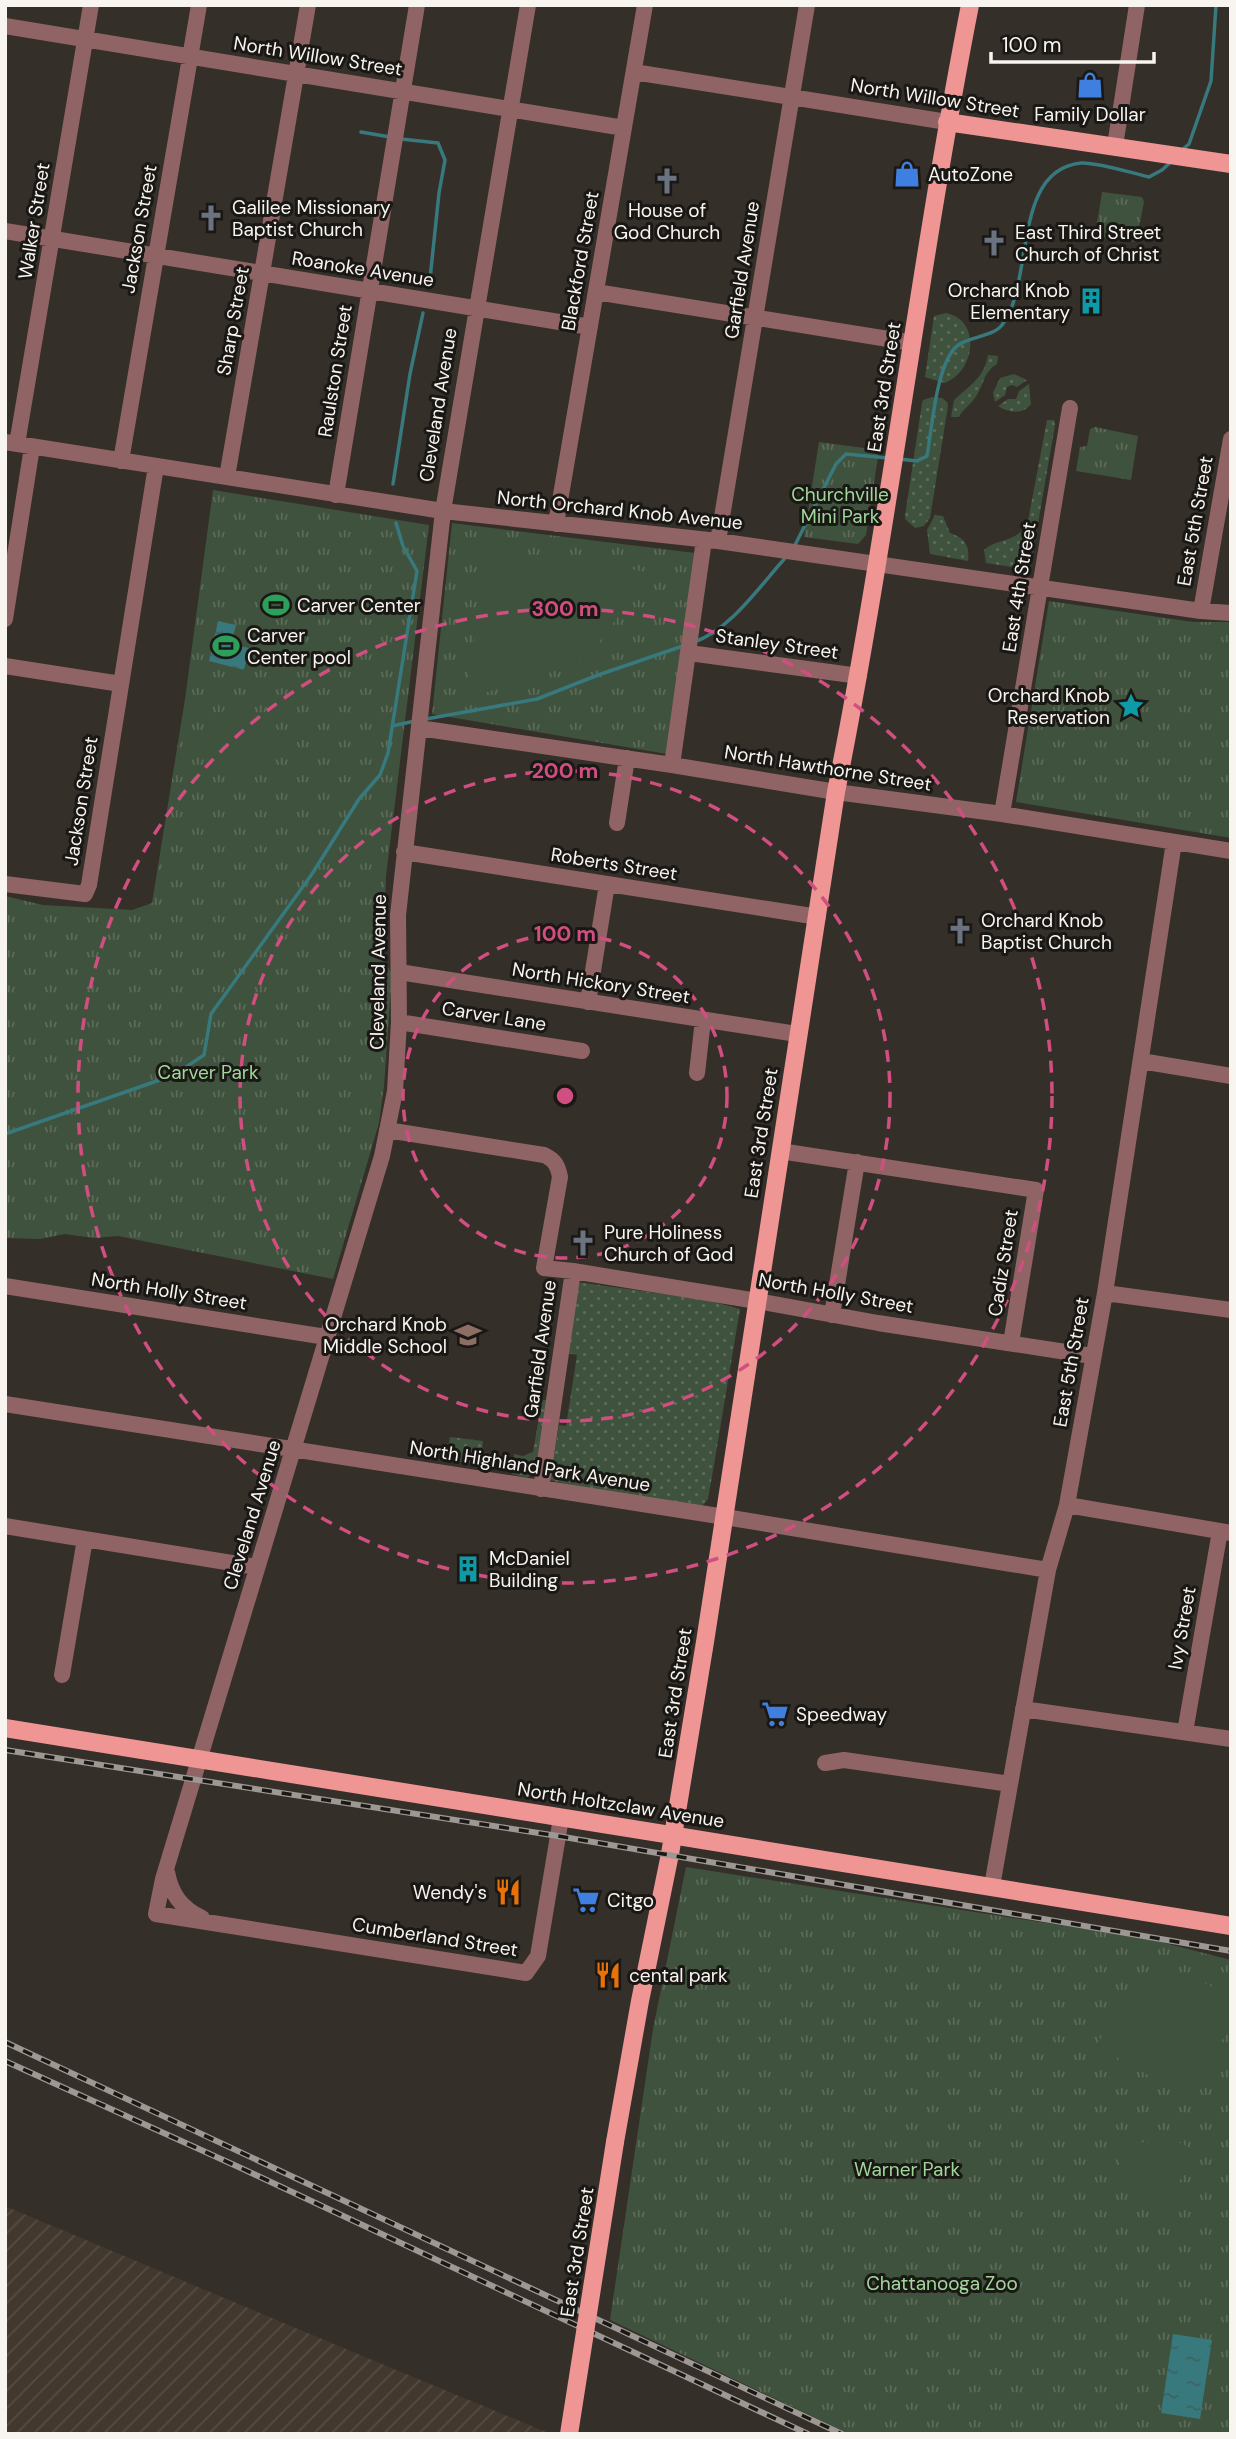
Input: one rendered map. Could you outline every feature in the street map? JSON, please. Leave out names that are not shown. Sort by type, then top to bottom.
[{"type":"main road","name":"East 3rd Street","points":[[569,2434],[615,2142],[673,1833],[725,1517],[836,792],[878,564],[947,121],[970,5]]},
{"type":"main road","name":"North Willow Street","points":[[947,121],[1231,164]]},
{"type":"main road","name":"North Holtzclaw Avenue","points":[[5,1728],[561,1818],[673,1833],[1231,1926]]},
{"type":"street","name":"Walker Street","points":[[5,619],[18,444],[91,5]]},
{"type":"street","name":"Jackson Street","points":[[121,461],[199,5]]},
{"type":"street","name":"Sharp Street","points":[[227,477],[308,5]]},
{"type":"street","name":"Raulston Street","points":[[336,495],[416,5]]},
{"type":"street","name":"Cleveland Avenue","points":[[156,1914],[166,1868],[382,1156],[395,1091],[399,1022],[398,915],[443,512],[475,308],[512,109],[528,5]]},
{"type":"street","name":"Blackford Street","points":[[556,524],[645,5]]},
{"type":"street","name":"Garfield Avenue","points":[[673,765],[689,653],[755,316],[807,5]]},
{"type":"street","points":[[1115,146],[1137,5]]},
{"type":"street","name":"North Willow Street","points":[[5,26],[624,128]]},
{"type":"street","name":"North Willow Street","points":[[634,72],[947,121]]},
{"type":"street","name":"Roanoke Avenue","points":[[5,231],[590,327]]},
{"type":"street","points":[[596,292],[913,343]]},
{"type":"street","name":"East 4th Street","points":[[1002,814],[1070,408]]},
{"type":"street","name":"East 5th Street","points":[[1201,611],[1231,439]]},
{"type":"street","name":"North Orchard Knob Avenue","points":[[18,444],[443,512],[711,541],[1201,611],[1231,612]]},
{"type":"street","name":"Jackson Street","points":[[9,885],[85,894],[89,885],[156,466]]},
{"type":"street","name":"Stanley Street","points":[[689,653],[859,676]]},
{"type":"street","points":[[5,666],[121,684]]},
{"type":"street","name":"North Hawthorne Street","points":[[419,728],[836,792],[1002,814],[1231,851]]},
{"type":"street","points":[[617,822],[627,758]]},
{"type":"street","name":"East 5th Street","points":[[992,1886],[1048,1570],[1067,1505],[1105,1293],[1174,842]]},
{"type":"street","name":"Roberts Street","points":[[404,852],[818,917]]},
{"type":"street","points":[[588,1002],[607,884]]},
{"type":"street","name":"North Hickory Street","points":[[399,972],[797,1034]]},
{"type":"street","points":[[697,1073],[704,1020]]},
{"type":"street","name":"Carver Lane","points":[[399,1022],[582,1051]]},
{"type":"street","points":[[1141,1061],[1231,1076]]},
{"type":"street","name":"Garfield Avenue","points":[[387,1130],[544,1155],[553,1159],[558,1167],[560,1177],[544,1268],[573,1271],[541,1489]]},
{"type":"street","points":[[780,1151],[857,1162],[832,1315]]},
{"type":"street","name":"Cadiz Street","points":[[857,1162],[1036,1190],[1011,1343]]},
{"type":"street","name":"North Holly Street","points":[[573,1271],[1092,1356]]},
{"type":"street","name":"North Holly Street","points":[[5,1286],[326,1337]]},
{"type":"street","points":[[1105,1293],[1231,1310]]},
{"type":"street","name":"North Highland Park Avenue","points":[[5,1405],[1048,1570]]},
{"type":"street","points":[[1067,1505],[1225,1532]]},
{"type":"street","points":[[5,1526],[257,1567]]},
{"type":"street","name":"Ivy Street","points":[[1185,1732],[1225,1532]]},
{"type":"street","points":[[62,1675],[85,1539]]},
{"type":"street","points":[[1023,1709],[1231,1739]]},
{"type":"street","points":[[825,1763],[844,1760],[1010,1784]]},
{"type":"street","name":"Cumberland Street","points":[[156,1914],[526,1973],[538,1956],[561,1818]]},
{"type":"street","name":"Cumberland Street","points":[[166,1868],[171,1890],[181,1904],[191,1912],[221,1924]]},
{"type":"shaded area","points":[[5,2206],[365,2357],[551,2434],[5,2434]]},
{"type":"green space","points":[[1102,192],[1142,197],[1144,202],[1136,242],[1095,236]]},
{"type":"green space","points":[[946,313],[958,318],[966,326],[970,347],[968,359],[962,369],[954,378],[944,383],[925,377],[934,316]]},
{"type":"green space","points":[[988,355],[998,356],[997,364],[988,372],[977,394],[959,417],[951,417],[954,400],[980,375]]},
{"type":"green space","points":[[1014,374],[1027,380],[1017,387],[1007,387],[1005,395],[995,402],[993,393],[1000,378]]},
{"type":"green space","points":[[1029,384],[1031,404],[1028,408],[1016,412],[998,406],[1008,399],[1016,399],[1019,391]]},
{"type":"green space","points":[[932,397],[942,398],[948,406],[930,518],[924,526],[915,528],[905,516],[922,403]]},
{"type":"green space","points":[[1047,420],[1054,420],[1055,425],[1030,570],[986,563],[984,550],[1016,536],[1027,526]]},
{"type":"green space","points":[[1095,427],[1138,436],[1131,480],[1076,471],[1080,447],[1087,446],[1090,429]]},
{"type":"green space","name":"Churchville Mini Park","points":[[819,442],[879,450],[866,535],[858,544],[804,537]]},
{"type":"green space","name":"Carver Park","points":[[213,490],[429,525],[386,876],[383,958],[392,974],[384,1086],[379,1123],[333,1279],[118,1236],[93,1238],[65,1234],[40,1239],[5,1238],[5,896],[43,905],[132,910],[152,903],[185,699]]},
{"type":"green space","points":[[935,515],[943,516],[950,533],[965,542],[968,561],[930,554],[927,530]]},
{"type":"green space","points":[[452,523],[695,553],[667,754],[432,714]]},
{"type":"green space","points":[[492,543],[502,551],[649,572],[602,639],[578,661],[561,669],[465,699],[487,562],[483,549]]},
{"type":"green space","name":"Orchard Knob Reservation","points":[[1049,601],[1193,622],[1231,622],[1231,838],[1016,802]]},
{"type":"green space","points":[[228,705],[274,742],[242,783],[196,746]]},
{"type":"green space","points":[[577,1282],[707,1300],[740,1309],[708,1499],[702,1506],[586,1489],[546,1479],[554,1455],[559,1425],[566,1426],[577,1355],[566,1353]]},
{"type":"green space","points":[[542,1400],[547,1400],[536,1471],[527,1478],[512,1474],[514,1454],[523,1456],[533,1452]]},
{"type":"green space","points":[[450,1437],[483,1441],[482,1452],[509,1456],[506,1471],[446,1459]]},
{"type":"green space","name":"Warner Park","points":[[686,1867],[1149,1939],[1231,1960],[1231,2434],[849,2434],[610,2320],[653,2029]]},
{"type":"green space","points":[[1178,1975],[1195,1978],[1231,1997],[1231,2024],[1195,2087],[1177,2091],[1098,2047],[1108,2021],[1119,2004],[1133,1990],[1149,1981]]},
{"type":"green space","points":[[1120,2142],[1183,2143],[1189,2151],[1170,2214],[1146,2203],[1130,2188],[1121,2169]]},
{"type":"water","name":"Carver Center pool","points":[[218,621],[236,625],[231,644],[249,648],[244,670],[209,661]]},
{"type":"water","points":[[1173,2334],[1212,2340],[1200,2419],[1161,2413]]},
{"type":"waterway","points":[[1182,150],[1189,144],[1211,81],[1216,5]]},
{"type":"waterway","points":[[361,132],[390,137]]},
{"type":"waterway","points":[[401,139],[438,143],[445,160],[430,279]]},
{"type":"waterway","points":[[899,459],[917,461],[927,456],[939,385],[954,349],[1002,325],[1012,306],[1034,206],[1044,185],[1059,170],[1081,163],[1149,177],[1172,161]]},
{"type":"waterway","points":[[393,484],[410,374],[423,313]]},
{"type":"waterway","points":[[794,547],[836,464],[846,454],[888,458]]},
{"type":"waterway","points":[[5,1134],[174,1075],[204,1055],[211,1014],[312,874],[359,799],[380,775],[388,753],[417,571],[403,546],[396,523]]},
{"type":"waterway","points":[[694,642],[708,636],[733,617],[787,556]]},
{"type":"waterway","points":[[426,719],[537,699],[683,646]]},
{"type":"waterway","points":[[392,726],[415,721]]},
{"type":"railway","points":[[5,1750],[558,1836],[1231,1951]]},
{"type":"railway","points":[[5,2042],[842,2434]]},
{"type":"railway","points":[[5,2061],[243,2169],[808,2434]]},
{"type":"place","name":"Family Dollar","points":[[1090,85]]},
{"type":"place","name":"AutoZone","points":[[907,174]]},
{"type":"place","name":"House of God Church","points":[[667,181]]},
{"type":"place","name":"Galilee Missionary Baptist Church","points":[[211,218]]},
{"type":"place","name":"East Third Street Church of Christ","points":[[994,243]]},
{"type":"place","name":"Orchard Knob Elementary","points":[[1091,301]]},
{"type":"place","name":"Carver Center","points":[[276,605]]},
{"type":"place","name":"Carver Center pool","points":[[226,646]]},
{"type":"place","name":"Orchard Knob Reservation","points":[[1131,706]]},
{"type":"place","name":"Orchard Knob Baptist Church","points":[[960,931]]},
{"type":"place","name":"Pure Holiness Church of God","points":[[583,1243]]},
{"type":"place","name":"Orchard Knob Middle School","points":[[468,1335]]},
{"type":"place","name":"McDaniel Building","points":[[468,1569]]},
{"type":"place","name":"Speedway","points":[[775,1714]]},
{"type":"place","name":"Wendy's","points":[[508,1892]]},
{"type":"place","name":"Citgo","points":[[586,1900]]},
{"type":"place","name":"cental park","points":[[608,1975]]},
{"type":"park label","name":"Chattanooga Zoo","points":[[942,2283]]}]
